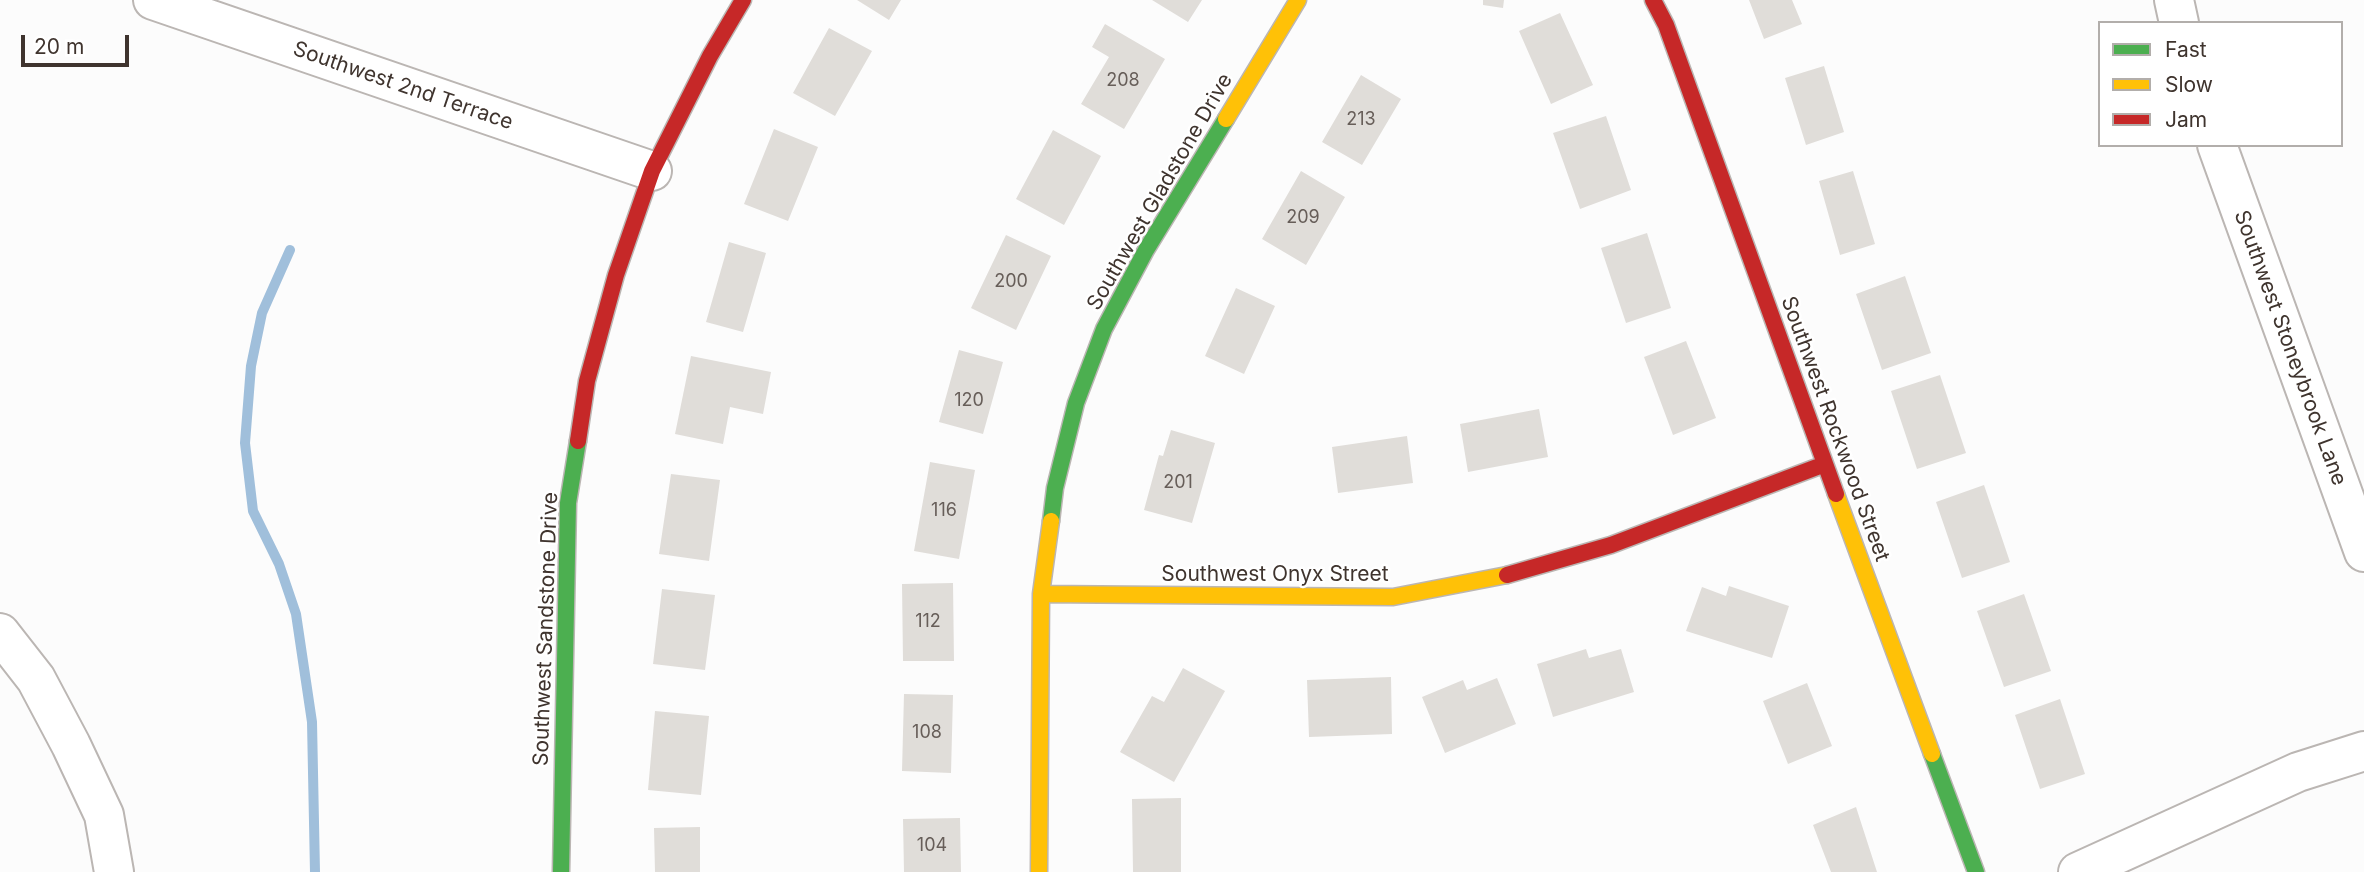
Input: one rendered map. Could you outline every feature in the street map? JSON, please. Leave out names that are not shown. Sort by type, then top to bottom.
[{"type":"street","name":"Southwest 2nd Terrace","points":[[153,0],[652,171]]},
{"type":"street","name":"Southwest Sandstone Drive","points":[[561,872],[568,503],[587,381],[616,275],[652,171],[710,56],[743,0]]},
{"type":"street","name":"Southwest Gladstone Drive","points":[[1039,872],[1041,594],[1055,488],[1076,403],[1104,329],[1146,250],[1298,0]]},
{"type":"street","name":"Southwest Rockwood Street","points":[[1653,0],[1670,36],[1976,872]]},
{"type":"street","points":[[2174,0],[2179,21]]},
{"type":"street","name":"Southwest Stoneybrook Lane","points":[[2218,147],[2364,552]]},
{"type":"street","name":"Southwest Onyx Street","points":[[1041,594],[1393,597],[1511,574],[1611,545],[1825,464]]},
{"type":"street","points":[[0,633],[36,679],[71,745],[104,815],[114,872]]},
{"type":"street","points":[[2078,872],[2298,772],[2364,751]]},
{"type":"building","points":[[857,0],[901,0],[889,20]]},
{"type":"building","points":[[1152,0],[1202,0],[1188,22]]},
{"type":"building","points":[[1483,0],[1504,0],[1503,8],[1483,5]]},
{"type":"building","points":[[1749,0],[1792,0],[1802,24],[1764,39]]},
{"type":"building","points":[[1560,13],[1593,85],[1551,104],[1519,31]]},
{"type":"building","points":[[1105,24],[1165,59],[1124,129],[1081,104],[1109,57],[1092,47]]},
{"type":"building","points":[[829,28],[872,51],[835,116],[793,93]]},
{"type":"building","points":[[1824,66],[1844,132],[1806,145],[1785,78]]},
{"type":"building","points":[[1361,75],[1401,99],[1362,165],[1322,142]]},
{"type":"building","points":[[1606,116],[1631,190],[1580,209],[1553,133]]},
{"type":"building","points":[[774,129],[818,147],[788,221],[744,204]]},
{"type":"building","points":[[1053,130],[1101,156],[1064,225],[1016,199]]},
{"type":"building","points":[[1301,171],[1345,197],[1306,265],[1262,239]]},
{"type":"building","points":[[1853,171],[1875,244],[1840,255],[1819,181]]},
{"type":"building","points":[[1647,233],[1671,308],[1626,323],[1601,248]]},
{"type":"building","points":[[1006,235],[1051,256],[1016,330],[971,308]]},
{"type":"building","points":[[729,242],[766,253],[743,332],[706,322]]},
{"type":"building","points":[[1905,276],[1931,353],[1882,370],[1856,294]]},
{"type":"building","points":[[1236,288],[1275,306],[1244,374],[1205,356]]},
{"type":"building","points":[[1686,341],[1716,418],[1673,435],[1644,357]]},
{"type":"building","points":[[959,350],[1003,362],[983,434],[939,422]]},
{"type":"building","points":[[691,356],[771,372],[763,414],[730,407],[723,444],[675,434]]},
{"type":"building","points":[[1940,375],[1966,453],[1917,469],[1891,391]]},
{"type":"building","points":[[1539,409],[1548,457],[1468,472],[1460,424]]},
{"type":"building","points":[[1171,430],[1215,443],[1192,523],[1144,510],[1159,455],[1163,456]]},
{"type":"building","points":[[1407,436],[1413,483],[1338,493],[1332,447]]},
{"type":"building","points":[[930,462],[975,470],[959,559],[914,551]]},
{"type":"building","points":[[671,474],[720,480],[709,561],[659,554]]},
{"type":"building","points":[[1984,485],[2010,562],[1962,578],[1936,502]]},
{"type":"building","points":[[953,583],[954,661],[903,661],[902,584]]},
{"type":"building","points":[[1729,586],[1789,606],[1772,658],[1686,631],[1702,587],[1726,596]]},
{"type":"building","points":[[662,589],[715,595],[705,670],[653,664]]},
{"type":"building","points":[[2024,594],[2051,671],[2004,687],[1977,611]]},
{"type":"building","points":[[1586,649],[1589,658],[1621,649],[1634,692],[1553,717],[1537,664]]},
{"type":"building","points":[[1183,668],[1225,691],[1174,782],[1120,752],[1152,696],[1164,702]]},
{"type":"building","points":[[1391,677],[1392,734],[1309,737],[1307,680]]},
{"type":"building","points":[[1497,678],[1516,724],[1445,753],[1422,697],[1463,680],[1467,690]]},
{"type":"building","points":[[1807,683],[1832,746],[1788,764],[1763,701]]},
{"type":"building","points":[[904,694],[953,695],[951,773],[902,771]]},
{"type":"building","points":[[2060,699],[2085,774],[2040,789],[2015,715]]},
{"type":"building","points":[[655,711],[709,716],[701,795],[648,790]]},
{"type":"building","points":[[1181,798],[1181,872],[1133,872],[1132,799]]},
{"type":"building","points":[[1856,807],[1877,872],[1831,872],[1813,825]]},
{"type":"building","points":[[960,818],[961,872],[904,872],[903,819]]},
{"type":"building","points":[[700,827],[700,872],[655,872],[654,828]]},
{"type":"waterway","points":[[290,250],[262,313],[251,366],[245,443],[253,511],[279,564],[296,614],[312,722],[315,872]]},
{"type":"traffic: fast","points":[[1051,521],[1055,488],[1076,403],[1104,329],[1146,250],[1226,119]]},
{"type":"traffic: fast","points":[[561,872],[568,503],[578,441]]},
{"type":"traffic: fast","points":[[1932,754],[1976,872]]},
{"type":"traffic: slow","points":[[1226,119],[1298,0]]},
{"type":"traffic: slow","points":[[1836,494],[1932,754]]},
{"type":"traffic: slow","points":[[1039,872],[1041,594],[1051,521]]},
{"type":"traffic: slow","points":[[1041,594],[1393,597],[1507,575]]},
{"type":"traffic: jam","points":[[578,441],[587,381],[616,275],[652,171],[710,56],[743,0]]},
{"type":"traffic: jam","points":[[1653,0],[1666,25],[1836,494]]},
{"type":"traffic: jam","points":[[1507,575],[1611,545],[1825,464]]}]
